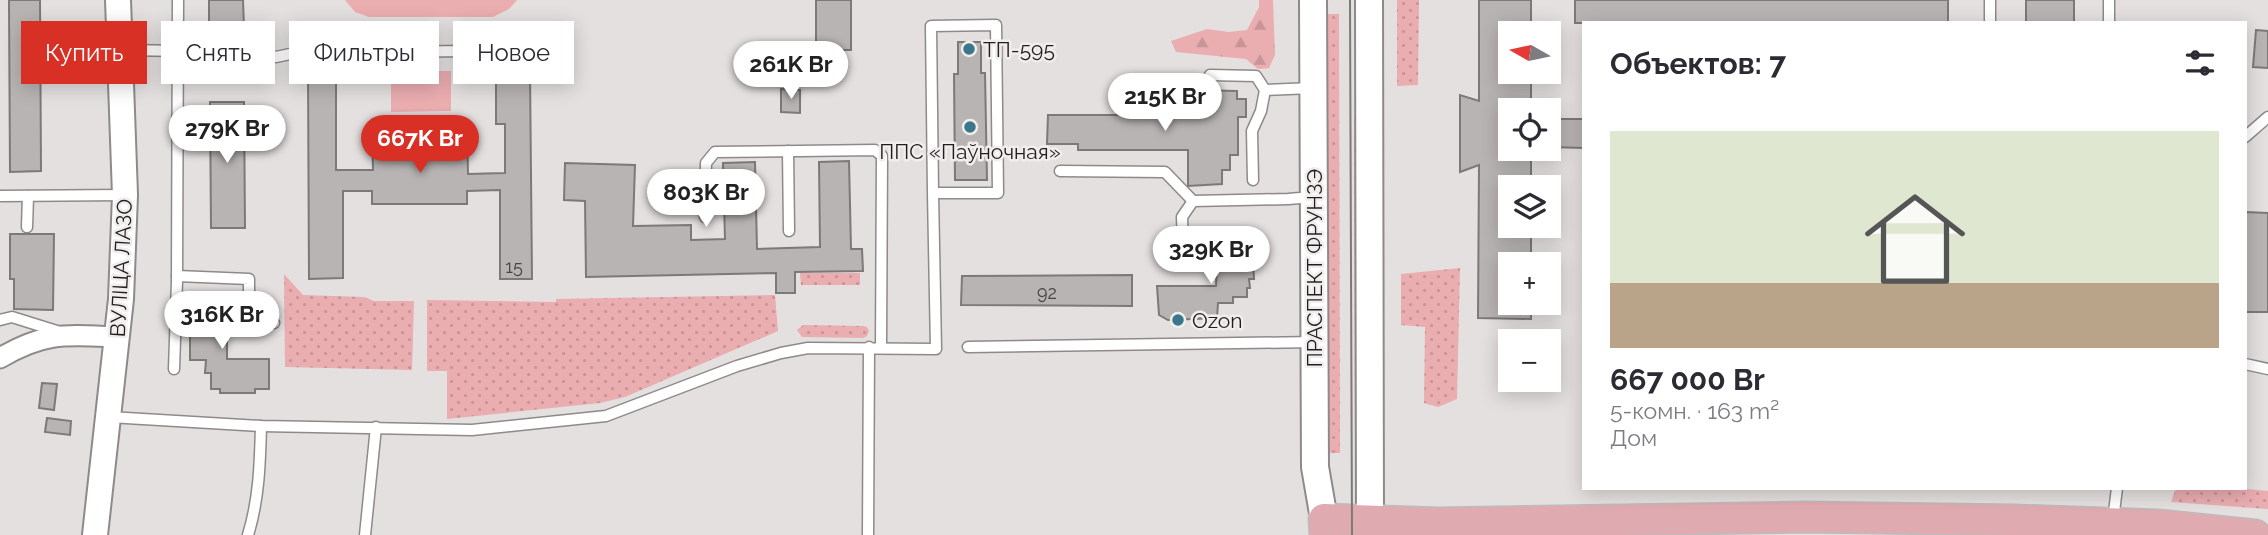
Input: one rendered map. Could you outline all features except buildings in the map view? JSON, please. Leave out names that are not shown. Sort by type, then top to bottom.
[{"type":"main road","name":"ПРАСПЕКТ ФРУНЗЭ","points":[[1313,0],[1315,467],[1324,527]]},
{"type":"main road","points":[[1368,0],[1370,527]]},
{"type":"main road","points":[[1324,527],[1438,523],[1795,526],[2000,520],[2158,525],[2255,535]]},
{"type":"street","name":"ВУЛІЦА ЛАЗО","points":[[118,0],[119,21]]},
{"type":"street","name":"ВУЛІЦА ЛАЗО","points":[[95,535],[118,337],[125,195],[121,84]]},
{"type":"street","points":[[0,358],[44,337],[118,337]]},
{"type":"lane","points":[[178,0],[178,21]]},
{"type":"lane","points":[[1990,0],[1990,21]]},
{"type":"lane","points":[[2109,0],[2109,21]]},
{"type":"lane","points":[[109,417],[261,426],[472,430],[606,416],[737,366],[807,348],[936,349],[933,193],[931,26],[996,25],[998,193],[933,193]]},
{"type":"lane","points":[[275,57],[295,52],[453,51]]},
{"type":"lane","points":[[1210,75],[1256,76],[1265,90],[1261,111],[1252,131],[1253,180]]},
{"type":"lane","points":[[174,369],[178,84]]},
{"type":"lane","points":[[1265,90],[1314,88]]},
{"type":"lane","points":[[2247,135],[2268,117]]},
{"type":"lane","points":[[705,217],[706,163],[715,152],[875,150],[882,156],[881,347]]},
{"type":"lane","points":[[788,151],[789,232]]},
{"type":"lane","points":[[1060,171],[1165,172],[1193,201],[1314,197]]},
{"type":"lane","points":[[0,196],[125,195]]},
{"type":"lane","points":[[27,227],[28,196]]},
{"type":"lane","points":[[1182,245],[1182,216],[1193,201]]},
{"type":"lane","points":[[177,276],[249,279],[249,323],[274,323]]},
{"type":"lane","points":[[0,320],[12,317],[69,335]]},
{"type":"lane","points":[[968,346],[1314,342]]},
{"type":"lane","points":[[868,535],[869,347]]},
{"type":"lane","points":[[2247,364],[2268,369]]},
{"type":"lane","points":[[248,535],[260,480],[261,426]]},
{"type":"lane","points":[[365,535],[376,427]]},
{"type":"lane","points":[[2112,524],[2117,490]]},
{"type":"green space","points":[[345,0],[517,0],[509,9],[493,17],[369,17],[355,12]]},
{"type":"green space","points":[[1259,0],[1273,0],[1275,55],[1269,68],[1258,69],[1246,59],[1176,52],[1171,41],[1207,29],[1229,32],[1247,30],[1259,7]]},
{"type":"green space","points":[[1397,0],[1419,0],[1418,85],[1397,86]]},
{"type":"green space","points":[[1326,14],[1339,14],[1340,453],[1328,453]]},
{"type":"green space","points":[[439,71],[451,71],[451,111],[391,112],[391,84],[439,84]]},
{"type":"green space","points":[[1354,116],[1362,116],[1363,452],[1355,452]]},
{"type":"green space","points":[[1460,268],[1457,399],[1438,407],[1424,403],[1425,327],[1401,325],[1401,274]]},
{"type":"green space","points":[[800,273],[860,273],[860,285],[801,285]]},
{"type":"green space","points":[[284,274],[303,295],[364,297],[374,301],[414,301],[412,370],[285,367]]},
{"type":"green space","points":[[775,295],[778,331],[625,397],[600,403],[447,419],[447,371],[427,371],[427,300],[556,302],[556,299]]},
{"type":"green space","points":[[803,325],[863,326],[869,331],[863,338],[802,337],[797,330]]},
{"type":"green space","points":[[2175,490],[2268,491],[2268,509],[2171,502]]},
{"type":"tram line","points":[[1350,0],[1352,535]]},
{"type":"place","name":"ТП-595","points":[[969,49]]},
{"type":"place","name":"ППС «Паўночная»","points":[[970,127]]},
{"type":"place","name":"Ozon","points":[[1178,320]]}]
